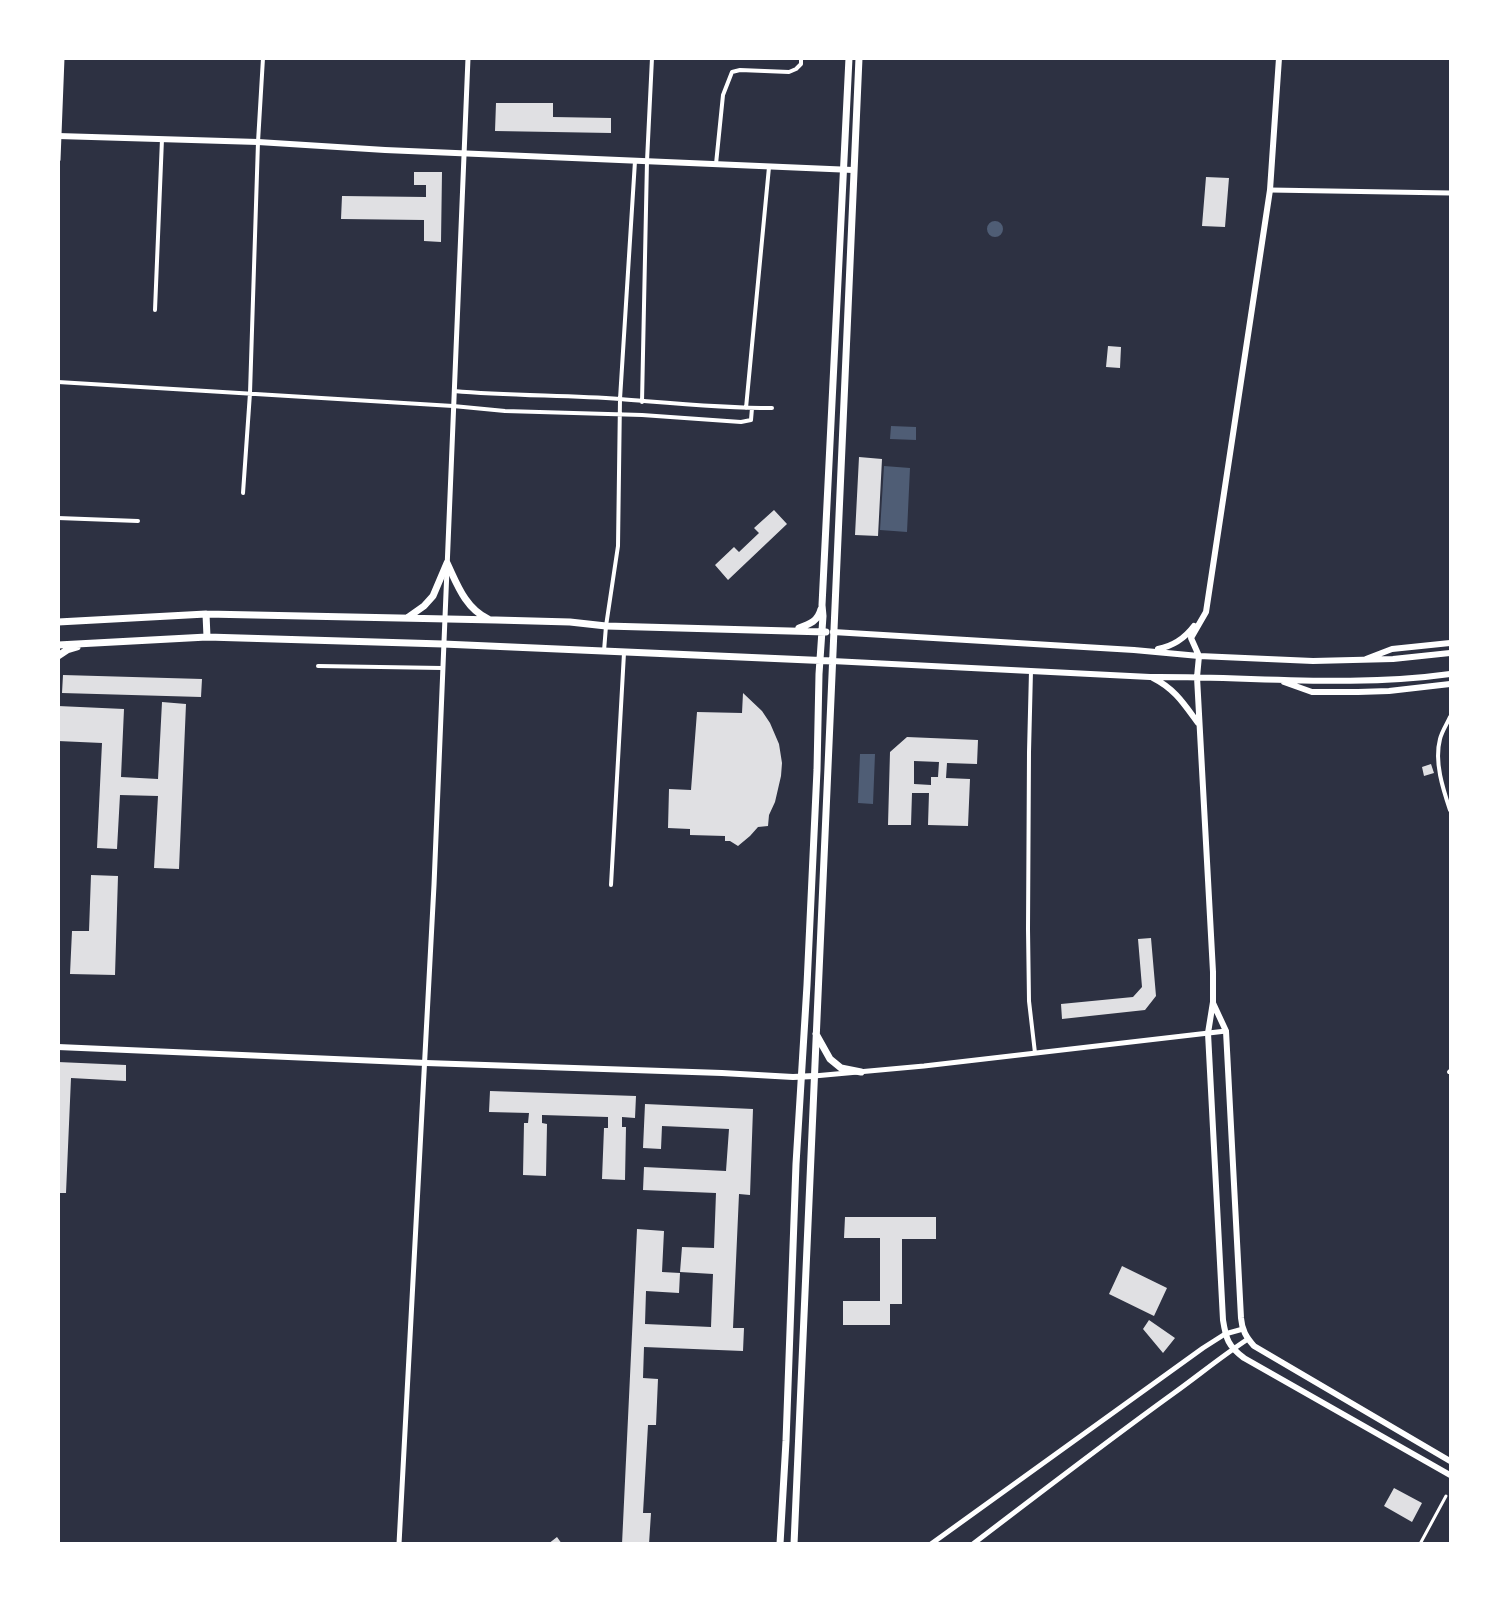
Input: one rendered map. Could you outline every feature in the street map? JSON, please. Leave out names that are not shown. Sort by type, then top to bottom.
[{"type":"main road","points":[[780,1544],[849,58]]},
{"type":"main road","points":[[794,1544],[859,58]]},
{"type":"main road","points":[[1279,58],[1270,190],[1206,612],[1191,638],[1199,656],[1197,676],[1213,1002],[1208,1033],[1225,1334],[1233,1349],[1244,1358],[1450,1475]]},
{"type":"main road","points":[[59,136],[258,142],[854,171]]},
{"type":"main road","points":[[407,618],[424,606],[433,596],[447,563]]},
{"type":"main road","points":[[447,563],[470,607],[490,620]]},
{"type":"main road","points":[[794,630],[813,622],[819,616],[822,605]]},
{"type":"main road","points":[[1153,651],[1176,643],[1189,633],[1206,612]]},
{"type":"main road","points":[[206,614],[207,637]]},
{"type":"main road","points":[[58,622],[206,614],[407,618],[822,631],[1153,651],[1199,656],[1313,661],[1360,661],[1450,653]]},
{"type":"main road","points":[[58,645],[207,637],[444,644],[1150,677],[1197,676],[1376,681],[1450,674]]},
{"type":"main road","points":[[58,656],[67,650],[88,643]]},
{"type":"main road","points":[[1360,661],[1392,649],[1450,643]]},
{"type":"main road","points":[[1150,677],[1175,692],[1199,725]]},
{"type":"main road","points":[[1277,680],[1312,692],[1389,691],[1450,684]]},
{"type":"main road","points":[[1376,681],[1389,691]]},
{"type":"main road","points":[[1213,1002],[1226,1031],[1239,1276],[1243,1329],[1248,1339],[1254,1346],[1282,1363],[1450,1461]]},
{"type":"main road","points":[[816,1033],[830,1059],[841,1068],[861,1072]]},
{"type":"main road","points":[[58,1047],[426,1063],[814,1076]]},
{"type":"street","points":[[58,160],[62,58]]},
{"type":"street","points":[[243,493],[250,393],[263,58]]},
{"type":"street","points":[[399,1544],[426,1063],[468,58]]},
{"type":"street","points":[[642,402],[647,161],[652,58]]},
{"type":"street","points":[[716,164],[723,95],[732,72],[740,70],[789,72],[801,64],[801,58]]},
{"type":"street","points":[[155,310],[162,139]]},
{"type":"street","points":[[604,652],[618,546],[619,415],[635,160]]},
{"type":"street","points":[[746,408],[769,167]]},
{"type":"street","points":[[1270,190],[1450,193]]},
{"type":"street","points":[[58,382],[504,411],[642,415],[741,422],[751,420],[752,408]]},
{"type":"street","points":[[454,391],[772,408]]},
{"type":"street","points":[[58,519],[138,521]]},
{"type":"street","points":[[611,885],[624,652]]},
{"type":"street","points":[[318,666],[442,668]]},
{"type":"street","points":[[1031,671],[1028,929],[1029,1001],[1035,1053]]},
{"type":"street","points":[[1450,717],[1441,737],[1438,751],[1443,787],[1450,810]]},
{"type":"street","points":[[814,1076],[1226,1031]]},
{"type":"street","points":[[931,1544],[1203,1348],[1225,1334],[1243,1329]]},
{"type":"street","points":[[973,1544],[1104,1444],[1248,1339]]},
{"type":"street","points":[[1420,1544],[1446,1496]]},
{"type":"water","points":[[995,221],[1003,229],[995,237],[987,229]]},
{"type":"water","points":[[891,426],[916,427],[916,440],[890,439]]},
{"type":"water","points":[[884,466],[910,468],[907,532],[880,530]]},
{"type":"water","points":[[860,754],[875,754],[873,804],[858,803]]},
{"type":"building","points":[[496,103],[553,103],[553,117],[611,118],[611,133],[495,131]]},
{"type":"building","points":[[414,172],[442,172],[441,242],[424,241],[424,220],[341,219],[342,196],[426,197],[426,185],[414,185]]},
{"type":"building","points":[[1206,177],[1229,178],[1225,227],[1202,226]]},
{"type":"building","points":[[1108,346],[1121,347],[1120,368],[1106,367]]},
{"type":"building","points":[[859,457],[882,459],[878,536],[855,535]]},
{"type":"building","points":[[774,510],[787,524],[728,580],[715,565],[734,547],[739,552],[759,533],[754,528]]},
{"type":"building","points":[[63,675],[202,679],[201,697],[62,693]]},
{"type":"building","points":[[743,693],[762,711],[779,744],[782,763],[781,776],[775,802],[769,815],[768,826],[758,827],[738,846],[725,841],[725,836],[690,835],[690,829],[668,828],[669,789],[691,790],[697,712],[742,713]]},
{"type":"building","points":[[162,702],[186,704],[179,869],[154,868],[158,796],[120,795],[117,849],[97,848],[102,743],[58,741],[58,706],[124,709],[121,777],[158,779]]},
{"type":"building","points":[[907,737],[978,740],[977,764],[947,763],[946,778],[970,779],[968,826],[928,825],[929,793],[912,793],[911,825],[888,825],[890,752]],"holes":[[[914,761],[939,762],[938,777],[931,777],[931,785],[914,784]]]},
{"type":"building","points":[[1431,764],[1434,773],[1424,776],[1422,767]]},
{"type":"building","points":[[91,875],[118,876],[115,975],[70,974],[72,931],[89,931]]},
{"type":"building","points":[[1151,938],[1156,996],[1145,1010],[1062,1019],[1061,1004],[1133,997],[1142,987],[1138,939]]},
{"type":"building","points":[[58,1062],[126,1065],[126,1081],[71,1078],[66,1193],[58,1193]]},
{"type":"building","points":[[490,1091],[636,1096],[635,1118],[622,1117],[622,1127],[626,1127],[625,1180],[602,1179],[604,1128],[608,1128],[608,1117],[542,1115],[542,1123],[547,1124],[546,1176],[523,1175],[524,1123],[528,1123],[529,1113],[489,1112]]},
{"type":"building","points":[[645,1104],[753,1109],[750,1195],[739,1194],[733,1328],[744,1328],[743,1351],[644,1347],[643,1378],[658,1379],[656,1425],[648,1425],[643,1513],[651,1513],[649,1544],[622,1544],[637,1229],[664,1231],[662,1272],[680,1273],[679,1293],[646,1291],[645,1324],[711,1327],[713,1274],[680,1272],[682,1247],[714,1248],[716,1193],[643,1190],[644,1167],[726,1171],[729,1129],[662,1126],[661,1149],[643,1148]]},
{"type":"building","points":[[845,1217],[936,1217],[936,1239],[902,1239],[902,1304],[890,1304],[890,1325],[843,1325],[843,1301],[880,1301],[880,1238],[844,1238]]},
{"type":"building","points":[[1122,1266],[1167,1288],[1154,1316],[1109,1294]]},
{"type":"building","points":[[1149,1320],[1175,1338],[1163,1353],[1143,1329]]},
{"type":"building","points":[[1394,1488],[1422,1503],[1412,1522],[1384,1506]]},
{"type":"building","points":[[557,1537],[562,1544],[548,1544]]}]
